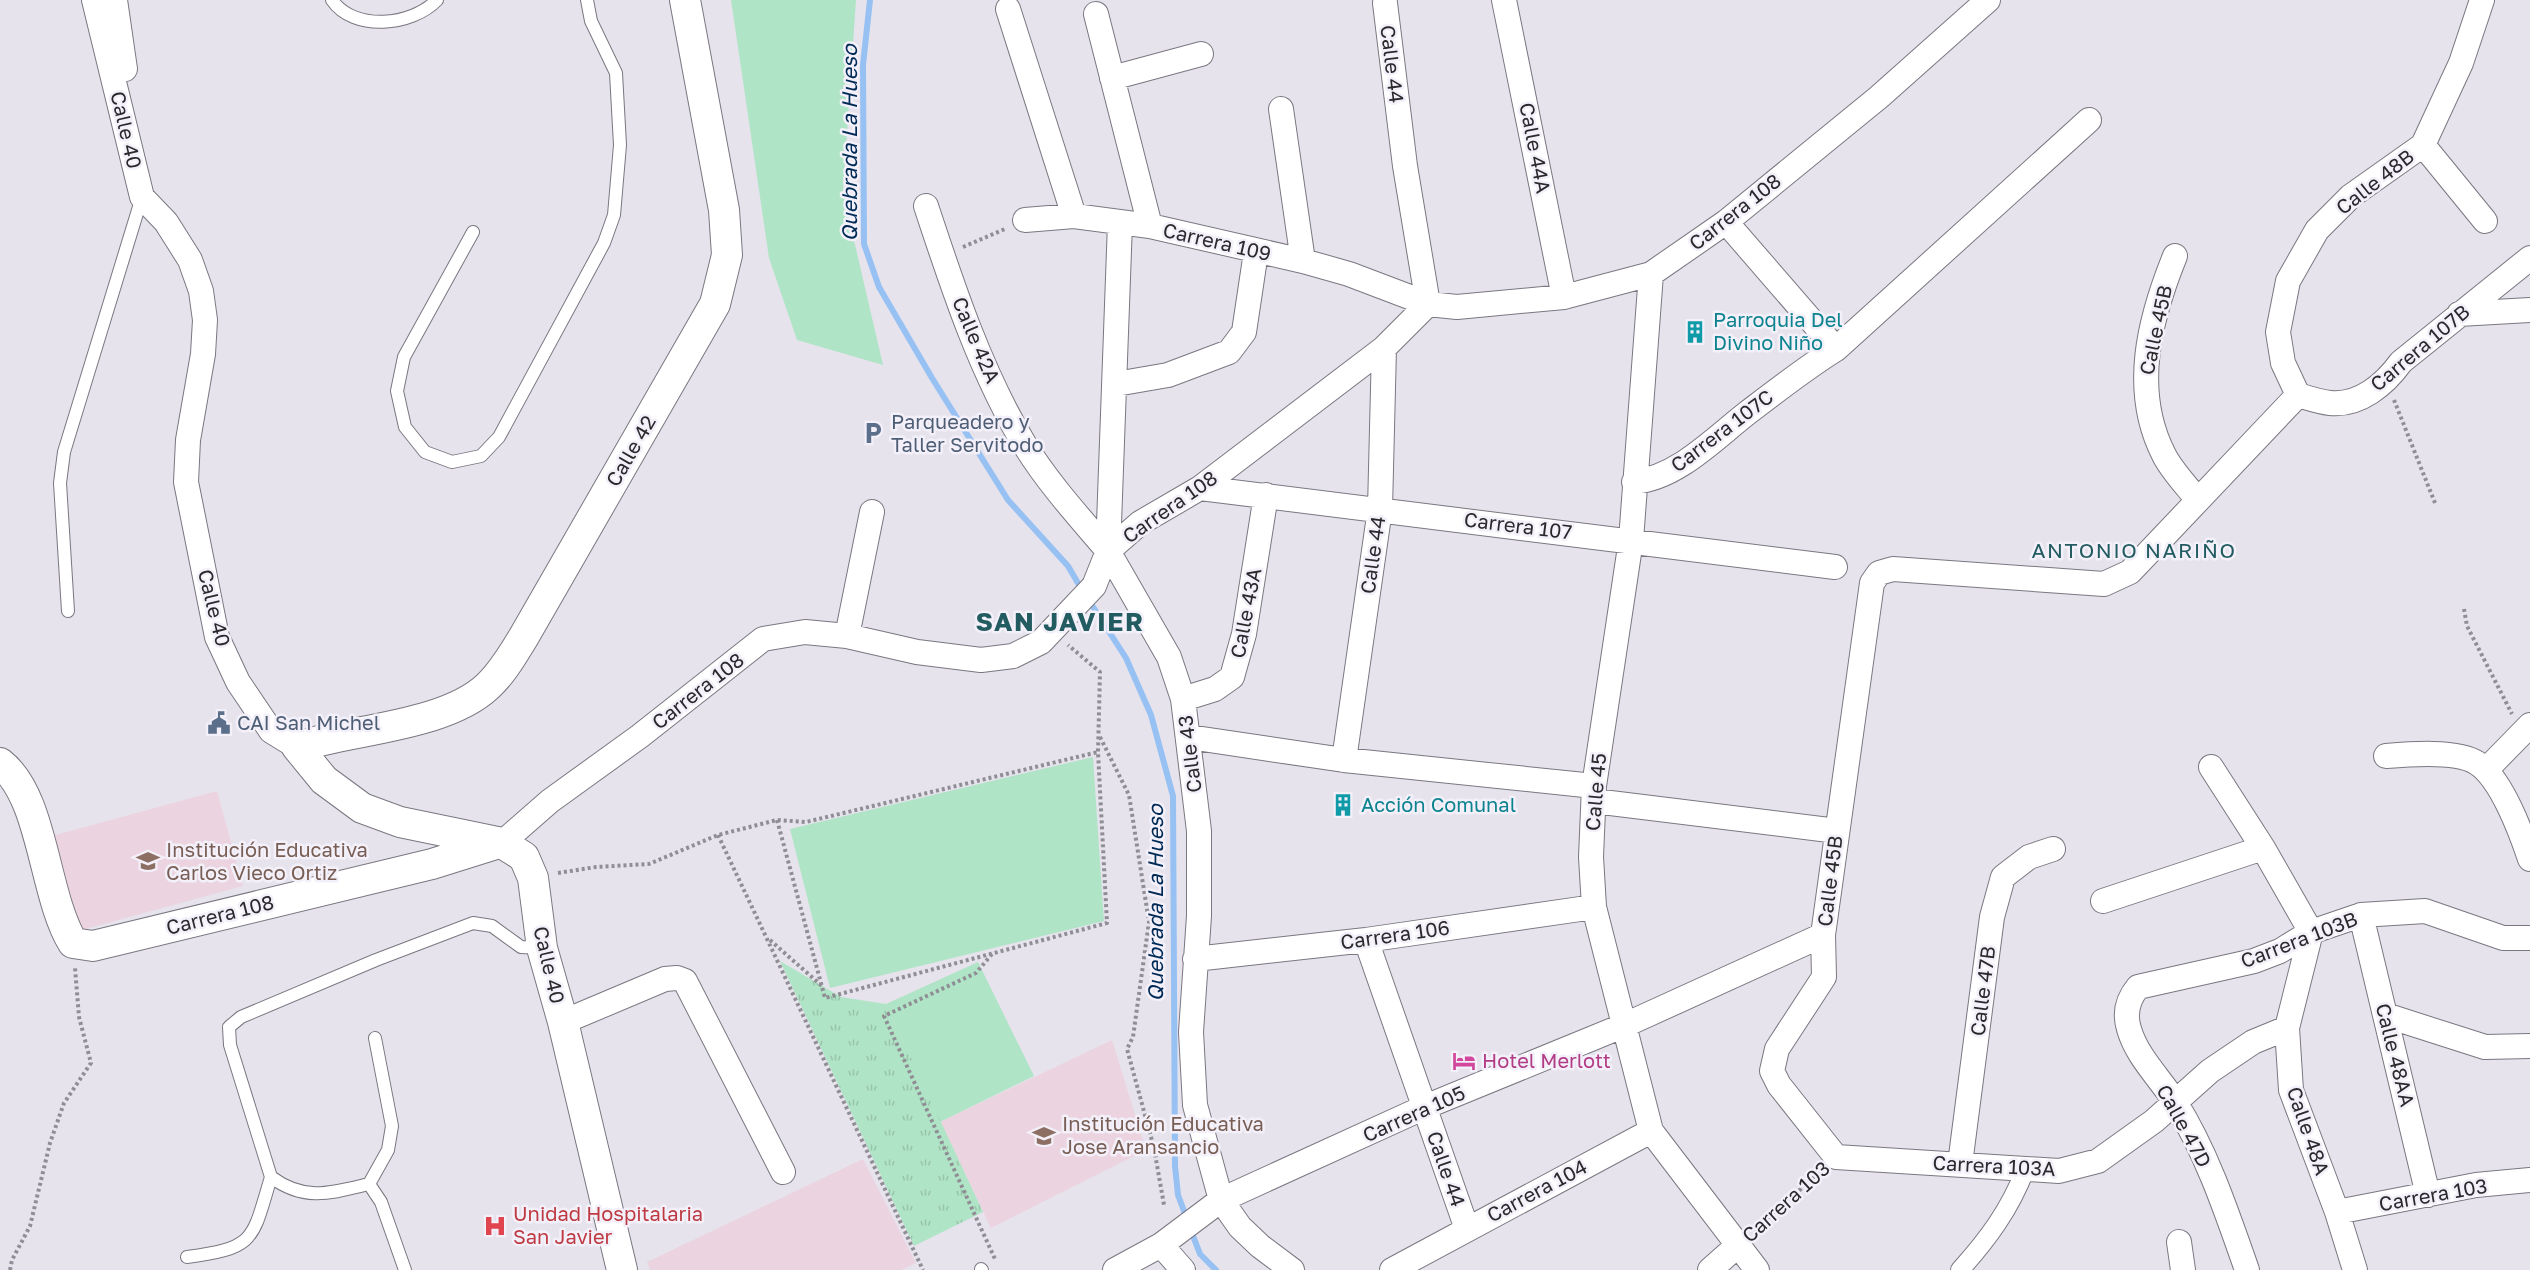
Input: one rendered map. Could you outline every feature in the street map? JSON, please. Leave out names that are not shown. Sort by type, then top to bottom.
[{"type":"street","name":"Calle 40","points":[[94,0],[126,123],[142,197],[166,222],[190,260],[201,291],[205,320],[203,354],[188,440],[186,482],[217,637],[238,682],[272,731],[297,747],[324,780],[362,808],[400,822],[502,843],[524,857],[533,878],[542,948],[563,1022],[622,1270]]},
{"type":"street","points":[[115,0],[125,63],[126,123]]},
{"type":"street","name":"Calle 42","points":[[297,747],[434,715],[464,704],[488,687],[504,668],[523,638],[715,304],[727,255],[724,210],[685,0]]},
{"type":"street","name":"Calle 44A","points":[[1504,0],[1564,297]]},
{"type":"street","name":"Carrera 108","points":[[1403,294],[1428,304],[1457,307],[1564,297],[1651,274],[1726,222],[1879,97],[1988,0]]},
{"type":"street","name":"Calle 48B","points":[[2298,395],[2283,363],[2278,332],[2288,281],[2317,230],[2351,196],[2423,145],[2461,63],[2482,0]]},
{"type":"street","name":"Calle 44","points":[[1385,3],[1405,166],[1428,304]]},
{"type":"street","points":[[1008,9],[1074,216]]},
{"type":"street","points":[[1096,14],[1150,226]]},
{"type":"street","points":[[1112,78],[1201,54]]},
{"type":"street","points":[[1281,109],[1303,261]]},
{"type":"street","points":[[1726,222],[1836,349],[2089,120]]},
{"type":"street","points":[[2423,145],[2485,221]]},
{"type":"street","name":"Calle 42A","points":[[926,206],[962,312],[998,395],[1027,448],[1108,551]]},
{"type":"street","name":"Carrera 109","points":[[1025,220],[1074,216],[1150,226],[1303,261],[1403,294]]},
{"type":"street","points":[[1108,551],[1116,384],[1120,223]]},
{"type":"street","points":[[1116,384],[1168,375],[1229,352],[1244,332],[1256,252]]},
{"type":"street","name":"Calle 45B","points":[[1836,1157],[1779,1085],[1772,1071],[1777,1049],[1824,977],[1823,935],[1872,583],[1879,573],[1893,569],[2025,576],[2104,584],[2130,573],[2197,500],[2164,457],[2150,420],[2145,384],[2159,297],[2175,256]]},
{"type":"street","name":"Carrera 107B","points":[[2298,395],[2332,404],[2358,398],[2386,383],[2401,362],[2530,258]]},
{"type":"street","name":"Calle 45","points":[[1651,274],[1631,540],[1594,793],[1591,857],[1594,907],[1651,1131],[1757,1270]]},
{"type":"street","name":"Carrera 108","points":[[73,943],[93,946],[432,864],[502,843],[550,801],[640,736],[764,639],[805,632],[846,636],[917,652],[981,660],[1013,656],[1041,642],[1094,586],[1108,551],[1140,523],[1200,488],[1384,348],[1428,304]]},
{"type":"street","points":[[2458,314],[2530,310]]},
{"type":"street","name":"Calle 44","points":[[1344,760],[1380,509],[1384,348]]},
{"type":"street","name":"Carrera 107C","points":[[1634,482],[1662,476],[1701,450],[1805,368],[1836,349]]},
{"type":"street","points":[[2197,500],[2298,395]]},
{"type":"street","name":"Carrera 107","points":[[1200,488],[1835,567]]},
{"type":"street","name":"Calle 43A","points":[[1183,699],[1215,689],[1232,677],[1244,634],[1266,495]]},
{"type":"street","points":[[846,636],[872,512]]},
{"type":"street","name":"Calle 43","points":[[1108,551],[1169,657],[1183,699],[1189,737],[1199,831],[1199,916],[1191,1032],[1195,1105],[1221,1200],[1247,1233],[1292,1270]]},
{"type":"street","points":[[2486,770],[2526,729]]},
{"type":"street","points":[[1189,737],[1594,793],[1837,831]]},
{"type":"street","points":[[2386,756],[2459,757],[2475,761],[2486,770],[2517,821],[2530,859]]},
{"type":"street","points":[[2211,767],[2263,848],[2311,932]]},
{"type":"street","points":[[3,769],[28,806],[62,924],[73,943]]},
{"type":"street","points":[[2103,901],[2263,848]]},
{"type":"street","name":"Calle 47B","points":[[1960,1164],[1992,917],[2003,877],[2029,857],[2053,849]]},
{"type":"street","name":"Carrera 106","points":[[1195,959],[1366,940],[1594,907]]},
{"type":"street","name":"Carrera 103B","points":[[2138,987],[2254,961],[2280,951],[2311,932],[2361,915],[2425,911],[2503,938],[2530,938]]},
{"type":"street","name":"Calle 48AA","points":[[2361,915],[2428,1195]]},
{"type":"street","name":"Calle 48A","points":[[2311,932],[2287,1028],[2291,1090],[2337,1212],[2355,1270]]},
{"type":"street","name":"Carrera 105","points":[[1115,1270],[1161,1245],[1221,1200],[1425,1107],[1625,1025],[1823,935]]},
{"type":"street","name":"Calle 44","points":[[1366,940],[1467,1229]]},
{"type":"street","points":[[563,1022],[666,979],[685,981],[783,1172]]},
{"type":"street","name":"Calle 47D","points":[[2138,987],[2130,996],[2127,1009],[2128,1028],[2139,1053],[2176,1102],[2208,1167],[2247,1270]]},
{"type":"street","points":[[2385,1015],[2485,1047],[2530,1046]]},
{"type":"street","name":"Carrera 103A","points":[[1836,1157],[2059,1171],[2098,1161],[2154,1122],[2210,1071],[2227,1059],[2253,1042],[2287,1028]]},
{"type":"street","name":"Carrera 104","points":[[1392,1270],[1651,1131]]},
{"type":"street","points":[[1960,1270],[1984,1244],[2014,1199],[2025,1170]]},
{"type":"street","name":"Carrera 103","points":[[2337,1212],[2476,1185],[2530,1180]]},
{"type":"street","points":[[2179,1242],[2183,1270]]},
{"type":"street","points":[[1161,1245],[1183,1270]]},
{"type":"street","name":"Carrera 103","points":[[1710,1270],[1737,1246]]},
{"type":"lane","points":[[332,0],[342,13],[351,18],[389,20],[412,18],[428,9],[437,0]]},
{"type":"lane","points":[[473,232],[404,357],[397,391],[405,427],[425,452],[452,462],[481,456],[500,437],[604,243],[614,215],[620,145],[616,73],[591,21],[587,0]]},
{"type":"lane","points":[[68,611],[60,483],[64,452],[142,197]]},
{"type":"lane","points":[[187,1257],[220,1253],[240,1245],[255,1231],[271,1178],[230,1046],[229,1027],[241,1017],[375,960],[472,923],[492,926],[521,947],[542,948]]},
{"type":"lane","points":[[271,1178],[287,1189],[304,1194],[331,1193],[369,1184],[388,1150],[392,1126],[375,1038]]},
{"type":"lane","points":[[369,1184],[381,1202],[405,1270]]},
{"type":"path","points":[[942,255],[1025,220]]},
{"type":"path","points":[[2386,383],[2404,421],[2435,503]]},
{"type":"path","points":[[2464,609],[2467,626],[2526,729]]},
{"type":"path","points":[[777,820],[825,998],[1107,923],[1098,752],[1100,672],[1051,631]]},
{"type":"path","points":[[1100,737],[1129,795],[1149,922],[1133,1037],[1127,1049],[1154,1148],[1164,1205]]},
{"type":"path","points":[[533,878],[596,867],[649,864],[718,835],[777,820],[806,822],[1098,752]]},
{"type":"path","points":[[718,835],[923,1270]]},
{"type":"path","points":[[767,938],[823,987]]},
{"type":"path","points":[[10,1270],[12,1260],[30,1226],[50,1143],[64,1103],[91,1064],[79,1017],[73,943]]},
{"type":"path","points":[[993,953],[976,973],[884,1016],[1000,1270]]},
{"type":"path","name":"Carrera 103","points":[[1737,1246],[1836,1157]]},
{"type":"shaded area","name":"Institución Educativa Carlos Vieco Ortiz","points":[[217,791],[243,886],[78,931],[52,836]]},
{"type":"shaded area","name":"Institución Educativa Jose Aransancio","points":[[1112,1040],[1146,1150],[991,1228],[940,1122]]},
{"type":"shaded area","points":[[863,1159],[916,1263],[901,1270],[650,1270],[647,1262]]},
{"type":"green space","points":[[731,0],[856,0],[843,193],[883,365],[797,340],[769,258]]},
{"type":"green space","points":[[1093,757],[1104,921],[830,988],[790,829]]},
{"type":"green space","points":[[780,961],[841,997],[886,1004],[983,1212],[914,1246]]},
{"type":"green space","points":[[978,962],[1034,1076],[940,1122],[886,1004]]},
{"type":"waterway","name":"Quebrada La Hueso","points":[[870,0],[863,65],[864,244],[879,287],[932,378],[1008,500],[1068,566],[1082,590]]},
{"type":"waterway","name":"Quebrada La Hueso","points":[[1088,599],[1126,658],[1151,715],[1173,796],[1175,1166],[1178,1195],[1187,1219]]},
{"type":"waterway","name":"Quebrada La Hueso","points":[[1190,1228],[1200,1254],[1216,1270]]},
{"type":"place","name":"Parroquia Del Divino Niño","points":[[1695,332]]},
{"type":"place","name":"Parqueadero y Taller Servitodo","points":[[873,433]]},
{"type":"place","name":"CAI San Michel","points":[[219,723]]},
{"type":"place","name":"Acción Comunal","points":[[1343,805]]},
{"type":"place","name":"Institución Educativa Carlos Vieco Ortiz","points":[[148,861]]},
{"type":"place","name":"Hotel Merlott","points":[[1464,1061]]},
{"type":"place","name":"Institución Educativa Jose Aransancio","points":[[1044,1136]]},
{"type":"place","name":"Unidad Hospitalaria San Javier","points":[[495,1226]]},
{"type":"district","name":"ANTONIO NARIÑO","points":[[2134,551]]},
{"type":"district","name":"SAN JAVIER","points":[[1060,622]]}]
